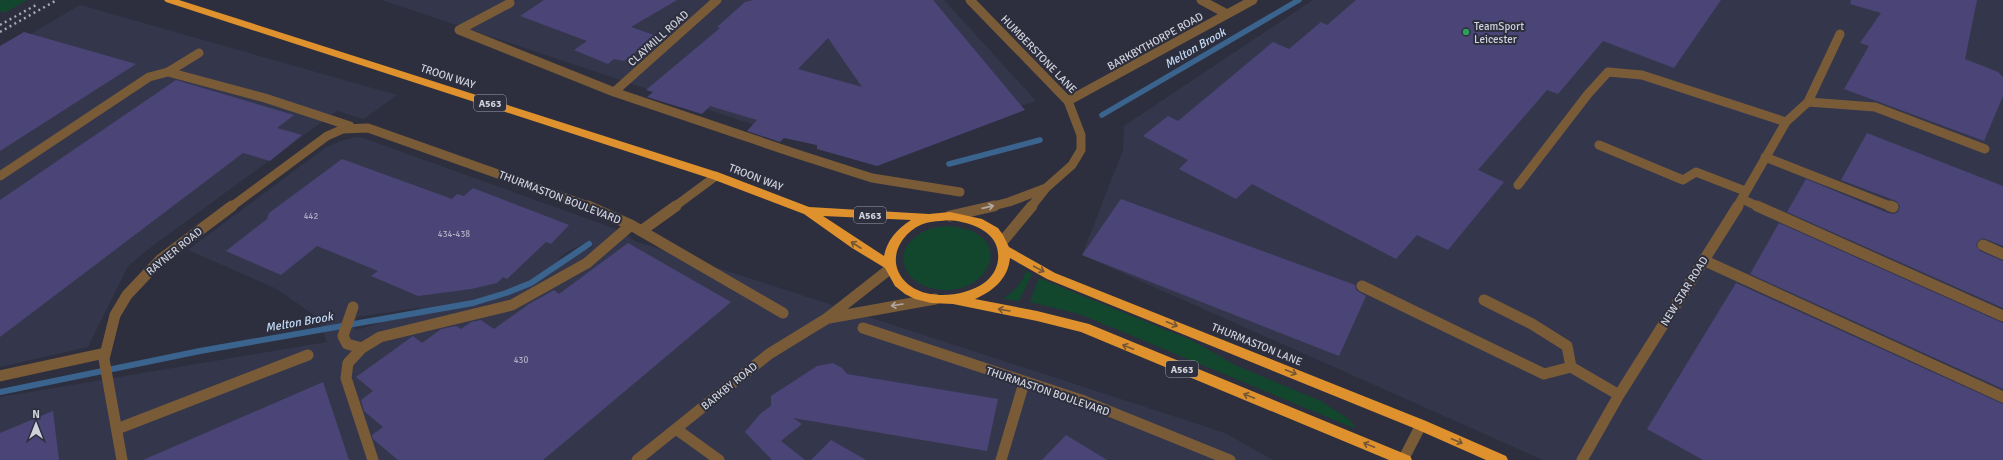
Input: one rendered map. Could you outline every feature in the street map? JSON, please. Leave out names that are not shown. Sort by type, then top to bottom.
[{"type":"highway","name":"TROON WAY","points":[[169,0],[716,176],[808,211],[890,267]]},
{"type":"highway","name":"TROON WAY","points":[[808,211],[908,218],[932,217]]},
{"type":"highway","points":[[950,216],[966,218],[982,223],[994,231],[1003,246],[1004,263],[998,276],[987,287],[971,295],[952,299],[935,299],[910,291],[900,283],[890,267],[890,252],[895,240],[904,230],[917,222],[932,217],[950,216]]},
{"type":"highway","name":"THURMASTON LANE","points":[[1003,246],[1038,269],[1064,281],[1421,425],[1501,460]]},
{"type":"highway","name":"A563","points":[[952,299],[1037,316],[1084,328],[1403,460]]},
{"type":"street","name":"CLAYMILL ROAD","points":[[614,92],[717,0]]},
{"type":"street","name":"HUMBERSTONE LANE","points":[[970,0],[1068,101],[1080,128],[1081,150],[1072,165],[1046,188],[1003,246]]},
{"type":"street","points":[[1201,0],[1227,14]]},
{"type":"street","name":"BARKBYTHORPE ROAD","points":[[1068,101],[1253,0]]},
{"type":"street","points":[[510,3],[459,30],[614,92],[794,153],[872,178],[960,192]]},
{"type":"street","points":[[1840,34],[1808,102],[1875,107],[1985,149]]},
{"type":"street","points":[[0,176],[149,77],[168,72],[199,53]]},
{"type":"street","points":[[168,72],[265,98],[350,126]]},
{"type":"street","points":[[1518,185],[1588,94],[1608,72],[1642,75],[1786,122]]},
{"type":"street","name":"NEW STAR ROAD","points":[[1582,460],[1619,395],[1743,195],[1786,122],[1808,102]]},
{"type":"street","name":"RAYNER ROAD","points":[[122,460],[109,389],[105,356],[115,316],[127,295],[160,260],[320,140],[335,131],[350,126],[368,128]]},
{"type":"street","name":"THURMASTON BOULEVARD","points":[[368,128],[600,210],[642,231],[783,313]]},
{"type":"street","points":[[1599,145],[1682,180],[1696,172],[2003,316]]},
{"type":"street","points":[[1765,156],[1893,207]]},
{"type":"street","points":[[642,231],[716,176]]},
{"type":"street","name":"HUMBERSTONE LANE","points":[[950,216],[1009,202],[1046,188]]},
{"type":"street","points":[[373,460],[346,378],[348,363],[362,348],[380,337],[512,305],[588,263],[631,225]]},
{"type":"street","points":[[1983,245],[2003,254]]},
{"type":"street","points":[[1703,260],[2003,397]]},
{"type":"street","name":"BARKBY ROAD","points":[[637,460],[769,354],[826,319],[890,267]]},
{"type":"street","points":[[1362,286],[1544,374],[1571,367],[1619,395]]},
{"type":"street","name":"BARKBY ROAD","points":[[826,319],[935,299]]},
{"type":"street","points":[[1484,300],[1532,324],[1568,346],[1571,367]]},
{"type":"street","points":[[353,307],[343,336],[347,344],[362,348]]},
{"type":"street","name":"THURMASTON BOULEVARD","points":[[863,328],[1024,383],[1084,401],[1230,460]]},
{"type":"street","points":[[116,429],[308,355]]},
{"type":"street","points":[[0,376],[105,356]]},
{"type":"street","points":[[1001,460],[1024,383]]},
{"type":"street","points":[[1403,460],[1421,425]]},
{"type":"street","points":[[676,429],[718,460]]},
{"type":"shaded area","points":[[382,0],[944,0],[1036,101],[879,153],[841,154]]},
{"type":"shaded area","points":[[1313,0],[2003,0],[2003,460],[1543,460],[1082,255],[1123,150],[1124,126]]},
{"type":"shaded area","points":[[80,5],[397,95],[364,119],[337,111],[151,247],[128,266],[88,347],[0,367],[0,52]]},
{"type":"shaded area","points":[[357,137],[363,138],[616,229],[635,241],[1225,433],[1273,460],[0,460],[0,397],[327,342],[318,318],[277,289],[188,250],[325,148],[343,140]],"holes":[[[588,241],[593,246],[592,248],[557,260],[567,252]],[[424,307],[364,328],[354,330],[357,317]]]},
{"type":"green space","points":[[0,0],[27,0],[4,13],[0,11]]},
{"type":"green space","points":[[948,226],[971,231],[985,240],[990,252],[989,265],[981,277],[968,285],[951,290],[931,288],[921,284],[907,272],[904,264],[906,248],[912,240],[924,231],[937,227]]},
{"type":"green space","points":[[1026,271],[1032,274],[1019,301],[1003,299],[1017,287]]},
{"type":"green space","points":[[1039,278],[1193,341],[1235,365],[1321,401],[1350,420],[1356,429],[1079,314],[1030,302]]},
{"type":"building","points":[[544,0],[677,0],[631,27],[657,36],[624,61],[614,59],[608,64],[574,50],[587,41],[520,16]]},
{"type":"building","points":[[753,0],[933,0],[1025,110],[877,166],[817,149],[817,145],[784,138],[780,142],[747,131],[757,120],[710,106],[702,114],[647,97],[653,92],[646,90],[720,28],[717,27],[745,2]],"holes":[[[828,38],[862,87],[798,69]]]},
{"type":"building","points":[[1356,0],[1721,0],[1674,68],[1603,41],[1558,94],[1547,90],[1478,170],[1504,182],[1448,250],[1417,235],[1396,259],[1252,184],[1236,199],[1179,169],[1188,160],[1143,136],[1168,116],[1178,121],[1273,42],[1289,49],[1321,22],[1327,25]]},
{"type":"building","points":[[1851,0],[1977,0],[1965,59],[1998,72],[2003,77],[2003,96],[1984,141],[1844,89],[1869,46],[1860,43],[1881,13],[1850,4]]},
{"type":"building","points":[[24,32],[136,64],[0,151],[0,46]]},
{"type":"building","points":[[176,80],[294,115],[277,128],[302,135],[270,161],[243,153],[0,337],[0,200]]},
{"type":"building","points":[[1867,133],[2003,186],[2003,246],[1983,238],[1979,240],[1976,245],[1980,251],[2003,261],[2003,308],[1787,212],[1806,179],[1888,213],[1894,214],[1898,212],[1900,206],[1896,201],[1841,180]]},
{"type":"building","points":[[342,159],[452,199],[457,194],[464,196],[473,188],[569,225],[551,244],[546,242],[507,279],[503,277],[497,283],[471,289],[418,296],[371,276],[378,271],[317,246],[281,275],[226,251],[267,219],[269,213]]},
{"type":"building","points":[[1121,199],[1355,285],[1356,290],[1366,296],[1339,356],[1082,255]]},
{"type":"building","points":[[1779,223],[2003,323],[2003,389],[1750,274]]},
{"type":"building","points":[[628,243],[731,302],[543,460],[398,460],[373,439],[372,435],[383,427],[364,411],[361,400],[373,391],[356,377],[413,336],[422,343],[441,329],[456,326],[461,329],[471,322],[481,320],[494,329],[529,304],[554,290],[559,294]]},
{"type":"building","points":[[1736,283],[2003,404],[2003,460],[1703,460],[1647,429]]},
{"type":"building","points":[[833,363],[842,368],[847,374],[998,399],[987,451],[793,418],[802,424],[781,441],[805,460],[772,460],[745,432],[760,414],[771,406],[771,396],[817,366]]},
{"type":"building","points":[[323,382],[349,460],[143,460]]},
{"type":"building","points":[[53,411],[59,460],[0,460],[0,433]]},
{"type":"building","points":[[1066,435],[1107,460],[1042,460]]},
{"type":"building","points":[[831,440],[866,460],[811,460]]},
{"type":"waterway","name":"Melton Brook","points":[[1102,115],[1299,0]]},
{"type":"waterway","name":"Melton Brook","points":[[949,164],[1040,140]]},
{"type":"waterway","name":"Melton Brook","points":[[0,392],[200,351],[473,303],[506,293],[531,283],[589,244]]},
{"type":"railway","points":[[0,32],[57,0]]},
{"type":"railway","points":[[0,25],[36,5]]},
{"type":"place","name":"TeamSport Leicester","points":[[1466,32]]}]
